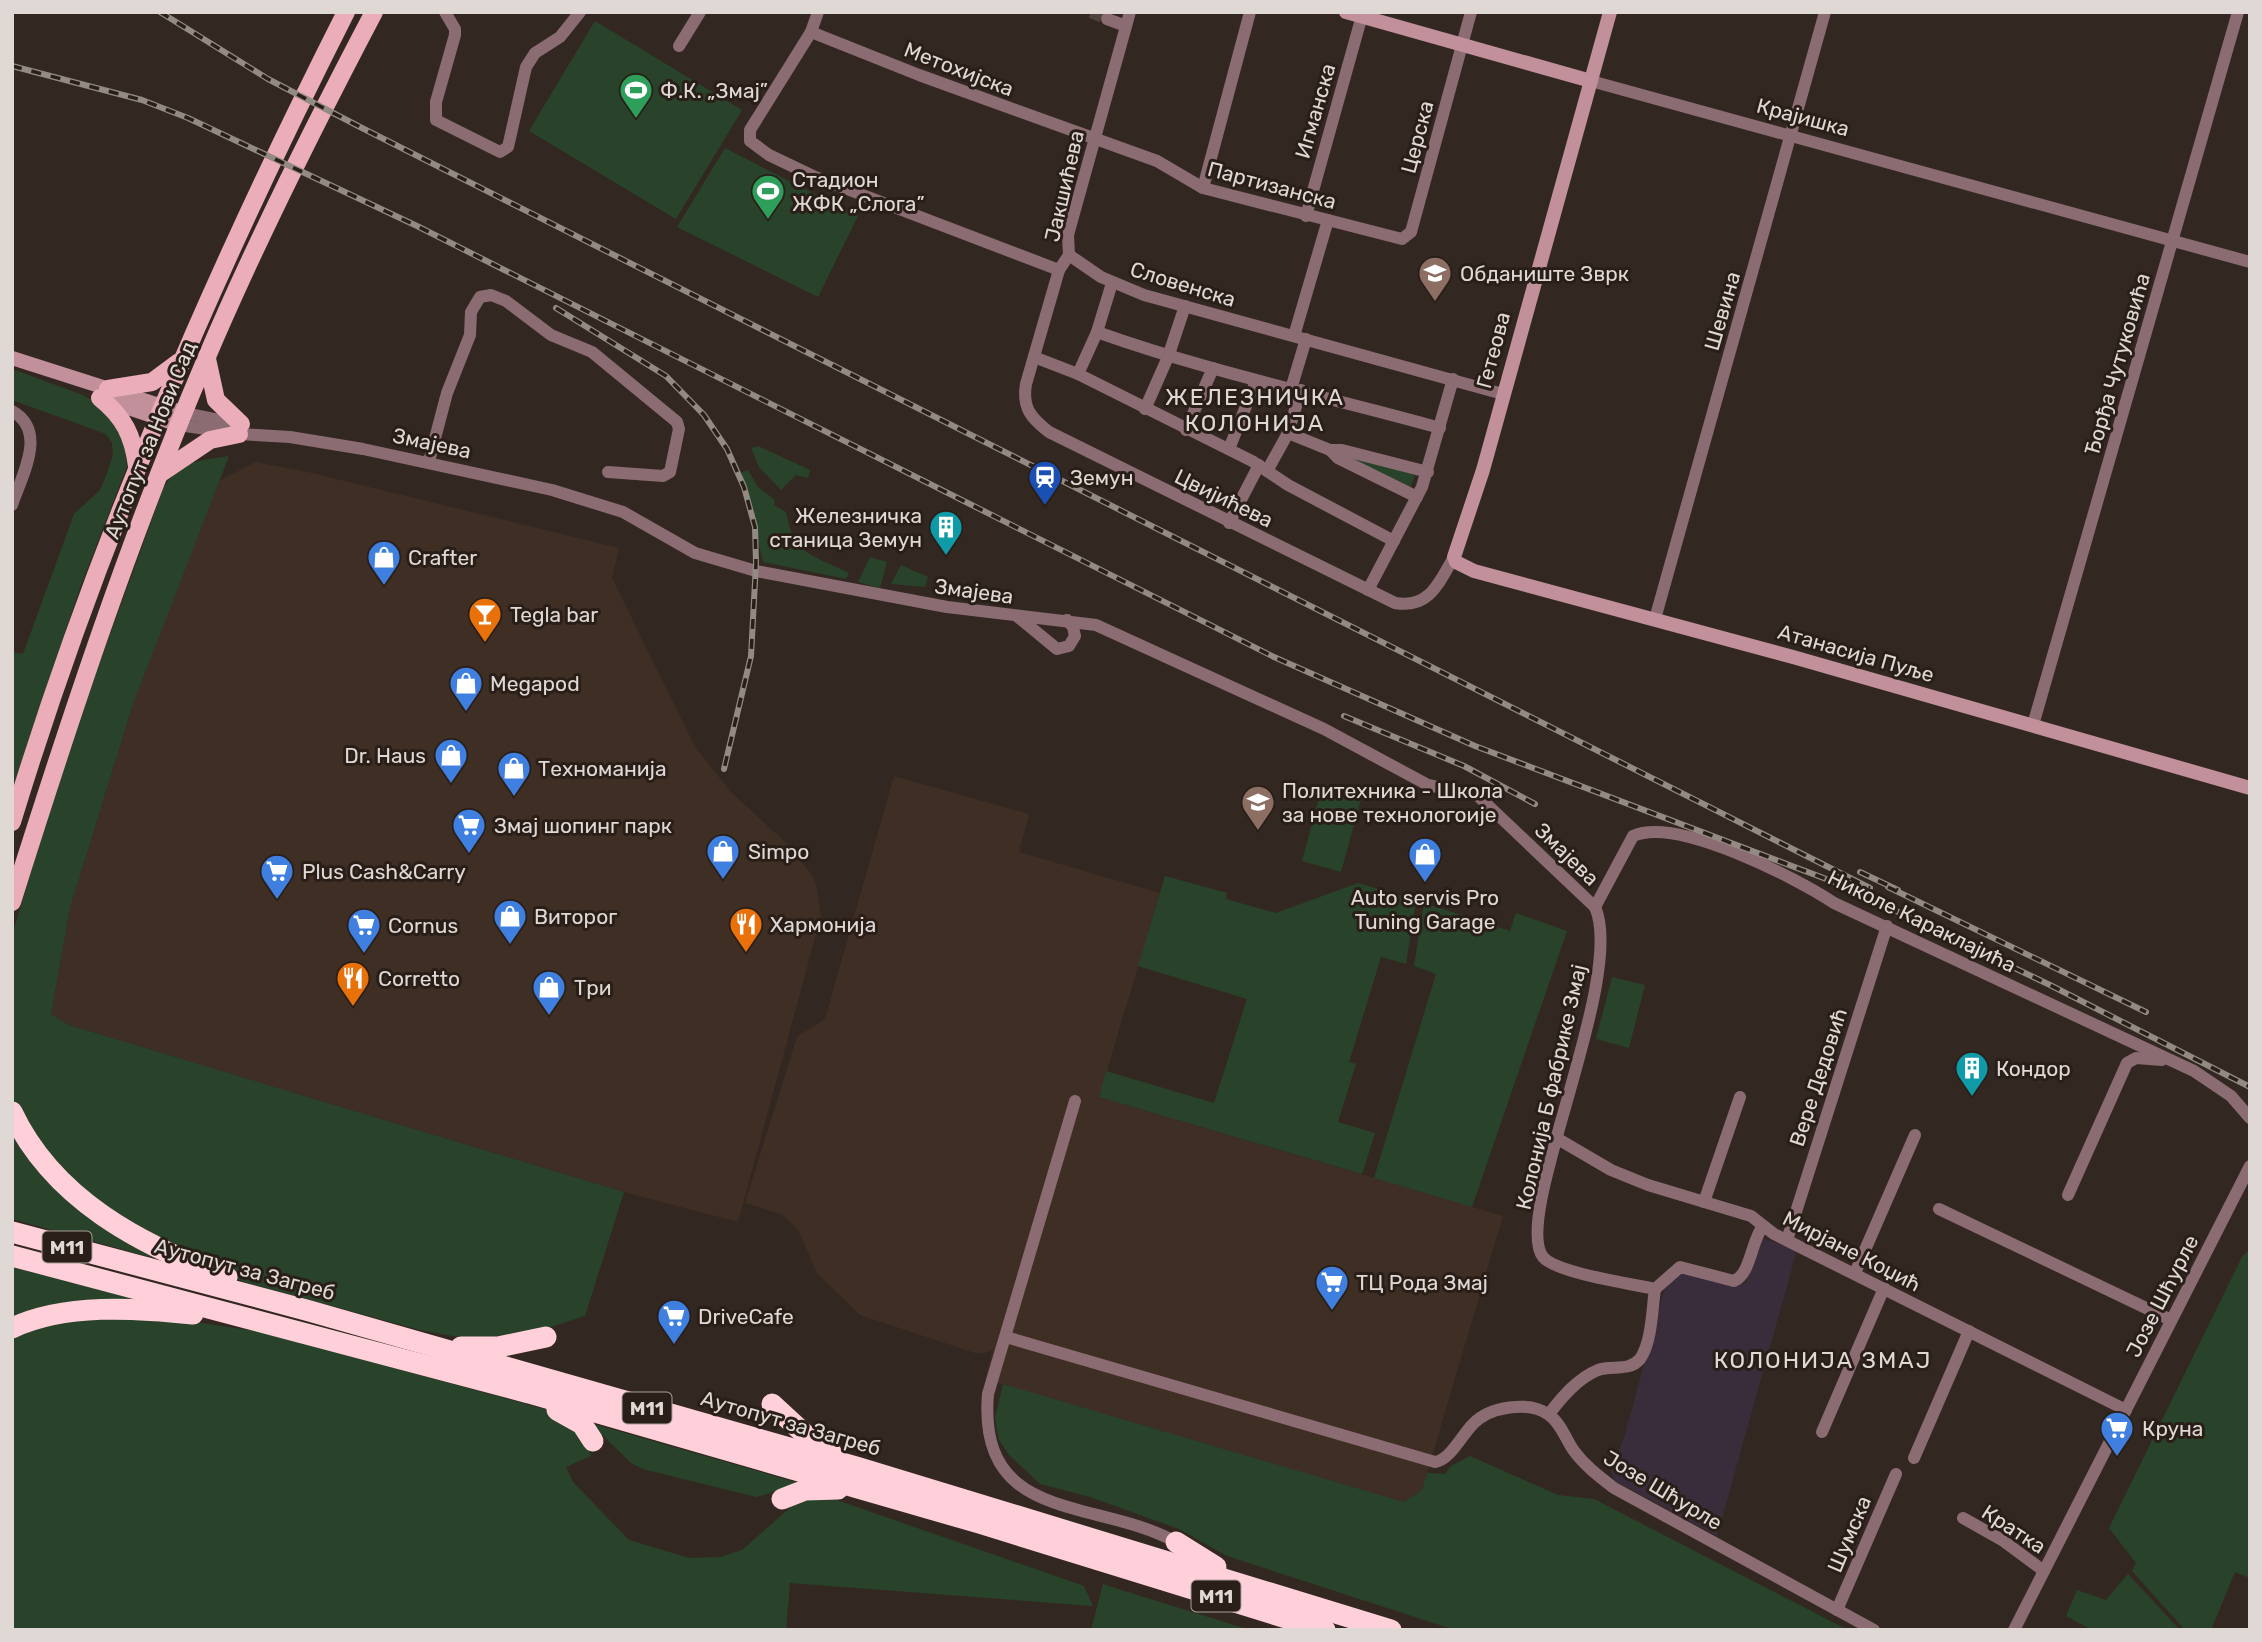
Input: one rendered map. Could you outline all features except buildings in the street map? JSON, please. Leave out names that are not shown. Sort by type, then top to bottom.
[{"type":"highway","points":[[12,1112],[47,1168],[90,1207],[167,1254],[306,1310]]},
{"type":"highway","name":"Аутопут за Загреб","points":[[12,1232],[306,1310],[860,1468],[1391,1630]]},
{"type":"highway","name":"Аутопут за Загреб","points":[[12,1256],[528,1393],[867,1491],[1325,1630]]},
{"type":"highway","points":[[12,1328],[48,1316],[102,1311],[179,1312],[260,1320]]},
{"type":"highway","points":[[433,1347],[498,1347],[546,1337]]},
{"type":"highway","points":[[528,1393],[576,1419],[593,1441]]},
{"type":"highway","points":[[772,1404],[811,1440],[860,1468]]},
{"type":"highway","points":[[782,1499],[816,1489],[867,1491]]},
{"type":"highway","points":[[1176,1542],[1245,1584]]},
{"type":"main road","name":"Аутопут за Нови Сад","points":[[12,822],[72,640],[137,468],[281,142],[346,12]]},
{"type":"main road","name":"Аутопут за Нови Сад","points":[[12,902],[99,634],[181,419],[302,152],[374,14]]},
{"type":"main road","points":[[137,468],[128,429],[104,394],[152,382],[184,357]]},
{"type":"main road","points":[[159,476],[210,440],[240,429],[216,400],[207,357]]},
{"type":"street","points":[[445,12],[455,29],[455,35],[436,102],[436,120],[500,152],[508,147],[527,67],[533,56],[560,37],[580,12]]},
{"type":"street","points":[[679,46],[700,12]]},
{"type":"street","points":[[818,12],[811,32],[750,130],[751,141],[762,150],[813,176],[1059,270]]},
{"type":"street","name":"Јакшићева","points":[[1026,408],[1025,390],[1059,270],[1069,255],[1068,234],[1130,12]]},
{"type":"street","points":[[1203,187],[1250,12]]},
{"type":"street","name":"Крајишка","points":[[1346,12],[1362,14],[1591,81],[2250,262]]},
{"type":"street","name":"Церска","points":[[1406,239],[1411,232],[1472,12]]},
{"type":"street","name":"Гетеова","points":[[1415,604],[1429,597],[1454,557],[1480,482],[1610,12]]},
{"type":"street","name":"Шевина","points":[[1655,619],[1825,12]]},
{"type":"street","name":"Ђорђа Чутуковића","points":[[2033,725],[2238,12]]},
{"type":"street","name":"Игманска","points":[[1306,216],[1362,14]]},
{"type":"street","points":[[1107,19],[1126,26]]},
{"type":"street","name":"Метохијска","points":[[811,32],[1093,140]]},
{"type":"street","name":"Партизанска","points":[[1093,140],[1157,161],[1203,187],[1306,216],[1406,239]]},
{"type":"street","points":[[1229,523],[1288,433],[1296,389],[1300,337],[1328,220]]},
{"type":"street","name":"Словенска","points":[[1069,255],[1078,264],[1112,283],[1185,306],[1503,394]]},
{"type":"street","points":[[1078,374],[1097,332],[1112,283]]},
{"type":"street","points":[[429,461],[447,393],[470,335],[471,312],[480,297],[491,295],[517,309],[551,335],[598,357],[677,422],[679,429],[670,472],[663,476],[608,472]]},
{"type":"street","points":[[1145,409],[1168,357],[1185,306]]},
{"type":"street","points":[[1097,332],[1168,357],[1440,428]]},
{"type":"street","points":[[1034,357],[1078,374],[1186,430],[1229,449],[1288,485],[1394,541]]},
{"type":"street","points":[[12,358],[72,378],[104,394],[181,419]]},
{"type":"street","points":[[1186,430],[1213,368]]},
{"type":"street","points":[[1368,590],[1428,472],[1453,379]]},
{"type":"street","points":[[1229,449],[1256,381]]},
{"type":"street","name":"Цвијићева","points":[[1026,408],[1034,420],[1049,432],[1229,523],[1395,603],[1415,604]]},
{"type":"street","points":[[12,411],[25,421],[32,438],[12,505]]},
{"type":"street","name":"Змајева","points":[[181,419],[429,461],[611,507],[695,553],[742,568],[916,602],[1096,625],[1278,707],[1428,785],[1477,795],[1595,907]]},
{"type":"street","points":[[1288,433],[1331,450],[1342,450],[1428,472]]},
{"type":"street","points":[[1331,450],[1338,458],[1417,497]]},
{"type":"street","name":"Атанасија Пуље","points":[[1454,557],[1458,564],[1474,571],[1655,619],[2250,788]]},
{"type":"street","points":[[1016,616],[1051,646],[1062,649],[1073,641],[1075,631],[1067,620]]},
{"type":"street","points":[[1039,633],[1041,625],[1050,618]]},
{"type":"street","points":[[1075,631],[1096,625]]},
{"type":"street","name":"Николе Караклајића","points":[[1595,907],[1633,836],[1662,834],[1702,841],[1769,867],[1834,903],[2194,1071],[2231,1096],[2250,1118]]},
{"type":"street","name":"Колонија Б фабрике Змај","points":[[1595,907],[1600,967],[1540,1206],[1538,1244],[1542,1255],[1552,1263],[1578,1273],[1655,1289]]},
{"type":"street","name":"Вере Дедовић","points":[[1787,1240],[1887,926]]},
{"type":"street","points":[[2067,1195],[2127,1063],[2136,1058],[2173,1061]]},
{"type":"street","points":[[1704,1202],[1740,1097]]},
{"type":"street","points":[[1075,1101],[996,1364],[988,1394],[987,1427],[994,1453],[1012,1480],[1045,1500],[1154,1532],[1176,1542]]},
{"type":"street","points":[[1855,1273],[1915,1135]]},
{"type":"street","name":"Мирјане Коџић","points":[[1558,1139],[1611,1170],[1751,1216],[1787,1240],[2126,1410]]},
{"type":"street","name":"Јозе Шћурле","points":[[2014,1630],[2250,1166]]},
{"type":"street","points":[[1939,1209],[2171,1320]]},
{"type":"street","points":[[1006,1337],[1435,1462],[1443,1460],[1475,1422],[1490,1412],[1527,1408],[1549,1414],[1572,1388],[1590,1374],[1631,1366],[1641,1357],[1655,1289],[1680,1267],[1739,1280],[1745,1271],[1754,1240],[1763,1226]]},
{"type":"street","points":[[1822,1432],[1884,1288]]},
{"type":"street","points":[[1914,1458],[1969,1331]]},
{"type":"street","name":"Јозе Шћурле","points":[[1549,1414],[1580,1458],[1614,1488],[1874,1630]]},
{"type":"street","name":"Шумска","points":[[1837,1610],[1896,1474]]},
{"type":"street","name":"Кратка","points":[[1963,1518],[2001,1540],[2044,1571]]},
{"type":"shaded area","name":"Змај шопинг парк","points":[[256,462],[312,473],[619,548],[612,578],[695,747],[731,792],[797,853],[816,883],[821,916],[738,1222],[624,1192],[69,1025],[51,1014],[70,908],[133,704],[217,482]]},
{"type":"shaded area","points":[[894,776],[1029,814],[1019,852],[1160,893],[1099,1097],[1503,1216],[1422,1490],[1404,1502],[985,1379],[993,1349],[985,1353],[975,1353],[860,1315],[817,1273],[798,1229],[781,1214],[745,1203],[797,1037],[825,1019]]},
{"type":"shaded area","points":[[1761,1238],[1797,1250],[1717,1536],[1615,1481],[1611,1471],[1624,1438],[1664,1291],[1678,1270],[1732,1285],[1746,1283],[1756,1242]]},
{"type":"green space","name":"Ф.К. „Змај”","points":[[595,21],[742,110],[676,219],[529,131]]},
{"type":"green space","name":"Стадион ЖФК „Слога”","points":[[725,148],[858,216],[818,297],[677,227]]},
{"type":"green space","points":[[12,369],[83,395],[108,409],[124,438],[127,466],[80,588],[12,790],[12,652],[23,654],[74,514],[100,490],[113,455],[112,443],[106,434],[12,400]]},
{"type":"green space","points":[[758,446],[810,470],[808,478],[796,475],[781,490],[759,467],[751,448]]},
{"type":"green space","points":[[1345,454],[1416,473],[1409,490]]},
{"type":"green space","points":[[229,456],[133,704],[70,908],[51,1014],[69,1025],[624,1192],[585,1316],[544,1329],[474,1340],[420,1330],[244,1282],[203,1265],[83,1195],[16,1111],[12,1101],[12,935],[68,750],[163,489],[177,472],[191,463]]},
{"type":"green space","points":[[748,470],[758,487],[775,500],[774,505],[786,512],[789,526],[800,545],[815,557],[849,573],[846,579],[763,562],[741,473]]},
{"type":"green space","points":[[870,557],[887,562],[880,588],[858,582]]},
{"type":"green space","points":[[901,565],[928,577],[925,587],[891,584]]},
{"type":"green space","points":[[1323,784],[1362,795],[1341,872],[1302,861]]},
{"type":"green space","points":[[1165,876],[1227,893],[1226,899],[1276,913],[1358,883],[1416,900],[1406,964],[1381,957],[1349,1062],[1356,1064],[1338,1122],[1375,1133],[1362,1174],[1099,1097],[1106,1071],[1214,1103],[1247,999],[1138,966]]},
{"type":"green space","points":[[1424,903],[1510,931],[1516,913],[1567,931],[1472,1207],[1374,1178],[1436,974],[1414,966]]},
{"type":"green space","points":[[1612,977],[1645,985],[1629,1048],[1596,1039]]},
{"type":"green space","points":[[12,1125],[29,1153],[175,1264],[12,1219]]},
{"type":"green space","points":[[2250,1249],[2250,1578],[2235,1572],[2211,1630],[2185,1630],[2132,1571],[2136,1563],[2109,1528],[2242,1257]]},
{"type":"green space","points":[[12,1267],[169,1307],[12,1321]]},
{"type":"green space","points":[[162,1317],[268,1333],[562,1414],[585,1439],[591,1456],[566,1467],[573,1482],[629,1540],[689,1558],[720,1557],[742,1550],[800,1499],[828,1497],[1084,1586],[1093,1606],[790,1583],[786,1630],[12,1630],[12,1333],[44,1322]]},
{"type":"green space","points":[[1003,1384],[1404,1502],[1422,1490],[1427,1473],[1445,1474],[1451,1466],[1470,1456],[1558,1495],[1594,1499],[1848,1630],[1455,1630],[1227,1556],[1179,1529],[1090,1497],[1040,1484],[1009,1455],[999,1440],[995,1418]]},
{"type":"green space","points":[[590,1423],[802,1484],[756,1497],[643,1469],[631,1463]]},
{"type":"green space","points":[[2128,1574],[2180,1630],[2092,1630],[2066,1616],[2077,1590],[2106,1600]]},
{"type":"green space","points":[[1103,1584],[1115,1588],[1250,1630],[1091,1630]]},
{"type":"tunnel","points":[[1091,12],[1107,19]]},
{"type":"railway","points":[[160,12],[268,79],[362,128],[1870,888]]},
{"type":"railway","points":[[12,66],[142,100],[188,118],[417,226],[1274,657],[1475,746],[1842,885],[2050,985],[2250,1087]]},
{"type":"railway","points":[[556,308],[666,376],[704,415],[727,449],[744,487],[755,527],[756,563],[751,656],[724,769]]},
{"type":"railway","points":[[1344,716],[1464,766],[1535,804]]},
{"type":"railway","points":[[1860,872],[1898,890]]},
{"type":"railway","points":[[1888,887],[2146,1012]]},
{"type":"place","name":"Ф.К. „Змај”","points":[[636,120]]},
{"type":"place","name":"Стадион ЖФК „Слога”","points":[[768,221]]},
{"type":"place","name":"Обданиште Зврк","points":[[1435,303]]},
{"type":"place","name":"Земун","points":[[1045,507]]},
{"type":"place","name":"Железничка станица Земун","points":[[946,557]]},
{"type":"place","name":"Crafter","points":[[384,587]]},
{"type":"place","name":"Tegla bar","points":[[485,644]]},
{"type":"place","name":"Megapod","points":[[466,713]]},
{"type":"place","name":"Dr. Haus","points":[[451,785]]},
{"type":"place","name":"Техноманија","points":[[514,798]]},
{"type":"place","name":"Политехника - Школа за нове технологоије","points":[[1258,832]]},
{"type":"place","name":"Змај шопинг парк","points":[[469,855]]},
{"type":"place","name":"Simpo","points":[[723,881]]},
{"type":"place","name":"Auto servis Pro Tuning Garage","points":[[1425,884]]},
{"type":"place","name":"Plus Cash&Carry","points":[[277,901]]},
{"type":"place","name":"Виторог","points":[[510,946]]},
{"type":"place","name":"Хармонија","points":[[746,954]]},
{"type":"place","name":"Cornus","points":[[364,955]]},
{"type":"place","name":"Corretto","points":[[353,1008]]},
{"type":"place","name":"Три","points":[[549,1017]]},
{"type":"place","name":"Кондор","points":[[1972,1098]]},
{"type":"place","name":"ТЦ Рода Змај","points":[[1332,1312]]},
{"type":"place","name":"DriveCafe","points":[[674,1346]]},
{"type":"place","name":"Круна","points":[[2117,1458]]},
{"type":"district","name":"ЖЕЛЕЗНИЧКА КОЛОНИЈА","points":[[1255,410]]},
{"type":"district","name":"КОЛОНИЈА ЗМАЈ","points":[[1823,1360]]}]
